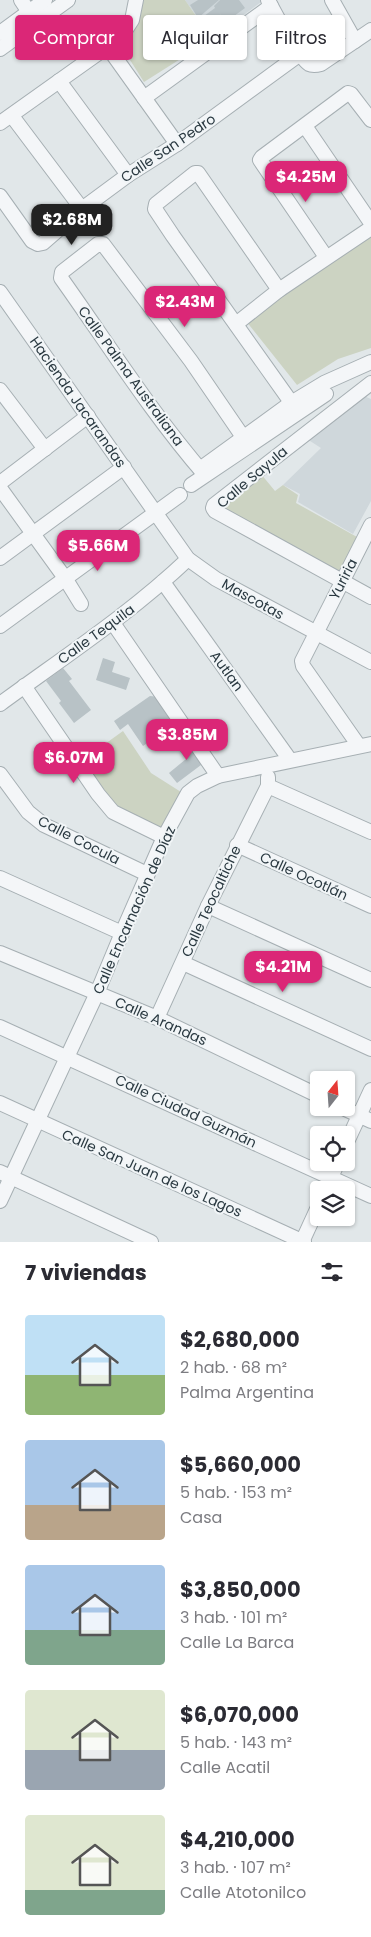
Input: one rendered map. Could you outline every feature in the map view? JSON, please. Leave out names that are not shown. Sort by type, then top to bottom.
[{"type":"street","points":[[0,33],[25,6],[45,0]]},
{"type":"street","points":[[0,49],[68,0]]},
{"type":"street","points":[[132,15],[136,0]]},
{"type":"street","points":[[332,0],[355,42]]},
{"type":"street","points":[[144,98],[269,3],[276,15]]},
{"type":"street","points":[[345,48],[371,30]]},
{"type":"street","points":[[82,209],[6,120],[88,60]]},
{"type":"street","points":[[117,60],[177,144]]},
{"type":"street","name":"Calle San Pedro","points":[[0,196],[32,241],[38,244],[43,243],[82,209],[128,175],[177,144],[292,60]]},
{"type":"street","points":[[305,60],[310,65],[321,64],[327,60]]},
{"type":"street","points":[[59,81],[128,175]]},
{"type":"street","points":[[326,258],[260,160],[346,93],[350,93],[371,120]]},
{"type":"street","points":[[305,126],[371,223]]},
{"type":"street","points":[[279,290],[198,173],[195,173],[155,206],[173,236],[295,407]]},
{"type":"street","points":[[236,324],[279,290],[371,228]]},
{"type":"street","name":"Calle Palma Australiana","points":[[202,472],[165,425],[60,276],[62,272],[98,244],[102,244],[191,360],[243,437]]},
{"type":"street","name":"Hacienda Jacarandas","points":[[0,292],[124,466],[154,513]]},
{"type":"street","points":[[202,472],[295,407],[324,383],[371,362]]},
{"type":"street","points":[[0,390],[45,449]]},
{"type":"street","name":"Calle Sayula","points":[[368,390],[213,506],[215,511],[371,597]]},
{"type":"street","points":[[191,485],[202,472],[243,437],[295,407],[326,394]]},
{"type":"street","points":[[0,483],[88,416]]},
{"type":"street","points":[[0,558],[124,466]]},
{"type":"street","points":[[0,488],[65,578],[81,604]]},
{"type":"street","points":[[0,626],[180,495]]},
{"type":"street","name":"Mascotas","points":[[154,513],[188,559],[216,579],[371,662]]},
{"type":"street","name":"Yuriria","points":[[365,745],[303,666],[302,658],[371,526]]},
{"type":"street","name":"Calle Tequila","points":[[0,704],[113,623],[164,582],[188,559]]},
{"type":"street","name":"Autlan","points":[[164,582],[290,760]]},
{"type":"street","points":[[113,623],[218,776]]},
{"type":"street","points":[[24,686],[98,794],[113,812],[164,837]]},
{"type":"street","name":"Calle Encarnación de Díaz","points":[[0,1201],[5,1175],[37,1121],[97,993],[164,837],[188,794],[197,786],[218,776],[365,745]]},
{"type":"street","points":[[268,766],[268,786],[371,832]]},
{"type":"street","name":"Calle Cocula","points":[[0,774],[28,812],[44,825],[147,874]]},
{"type":"street","name":"Calle Teocaltiche","points":[[157,1018],[208,906],[268,786]]},
{"type":"street","name":"Calle Ocotlán","points":[[238,845],[371,906]]},
{"type":"street","points":[[0,878],[122,933]]},
{"type":"street","points":[[208,906],[371,980]]},
{"type":"street","name":"Calle Arandas","points":[[0,952],[157,1018],[310,1092]]},
{"type":"street","points":[[183,963],[371,1049]]},
{"type":"street","name":"Calle Ciudad Guzmán","points":[[0,1027],[67,1057],[322,1181]]},
{"type":"street","points":[[355,1132],[365,1118],[371,1090]]},
{"type":"street","name":"Calle San Juan de los Lagos","points":[[0,1103],[303,1242]]},
{"type":"street","points":[[5,1175],[151,1242]]},
{"type":"street","name":"Calle Ciudad Guzmán","points":[[355,1192],[371,1196]]},
{"type":"street","points":[[303,1242],[310,1226]]},
{"type":"shaded area","points":[[185,0],[260,0],[261,2],[244,15],[195,15]]},
{"type":"shaded area","points":[[364,396],[371,399],[371,501],[353,534],[298,502],[300,494],[283,485],[321,448],[307,439]]},
{"type":"green space","points":[[144,0],[185,0],[195,15],[143,15],[143,60],[179,60],[144,82],[130,60],[133,60],[133,28],[136,25]]},
{"type":"green space","points":[[371,232],[371,348],[338,359],[297,385],[246,321]]},
{"type":"green space","points":[[261,474],[275,491],[283,485],[298,495],[296,503],[357,537],[337,575],[220,509]]},
{"type":"green space","points":[[123,731],[151,773],[181,792],[163,832],[118,809],[80,762]]},
{"type":"building","points":[[198,0],[219,0],[202,15],[196,15],[190,5]]},
{"type":"building","points":[[220,0],[239,0],[245,8],[236,15],[221,15],[219,12],[221,15],[205,15],[215,8],[214,6]]},
{"type":"building","points":[[103,658],[115,662],[112,672],[130,678],[126,690],[96,680]]},
{"type":"building","points":[[63,668],[72,679],[69,681],[91,710],[74,723],[46,681]]},
{"type":"building","points":[[150,696],[159,697],[177,722],[143,746],[128,724],[120,730],[114,721]]},
{"type":"building","points":[[187,738],[205,762],[177,783],[169,773],[186,759],[176,746]]}]
